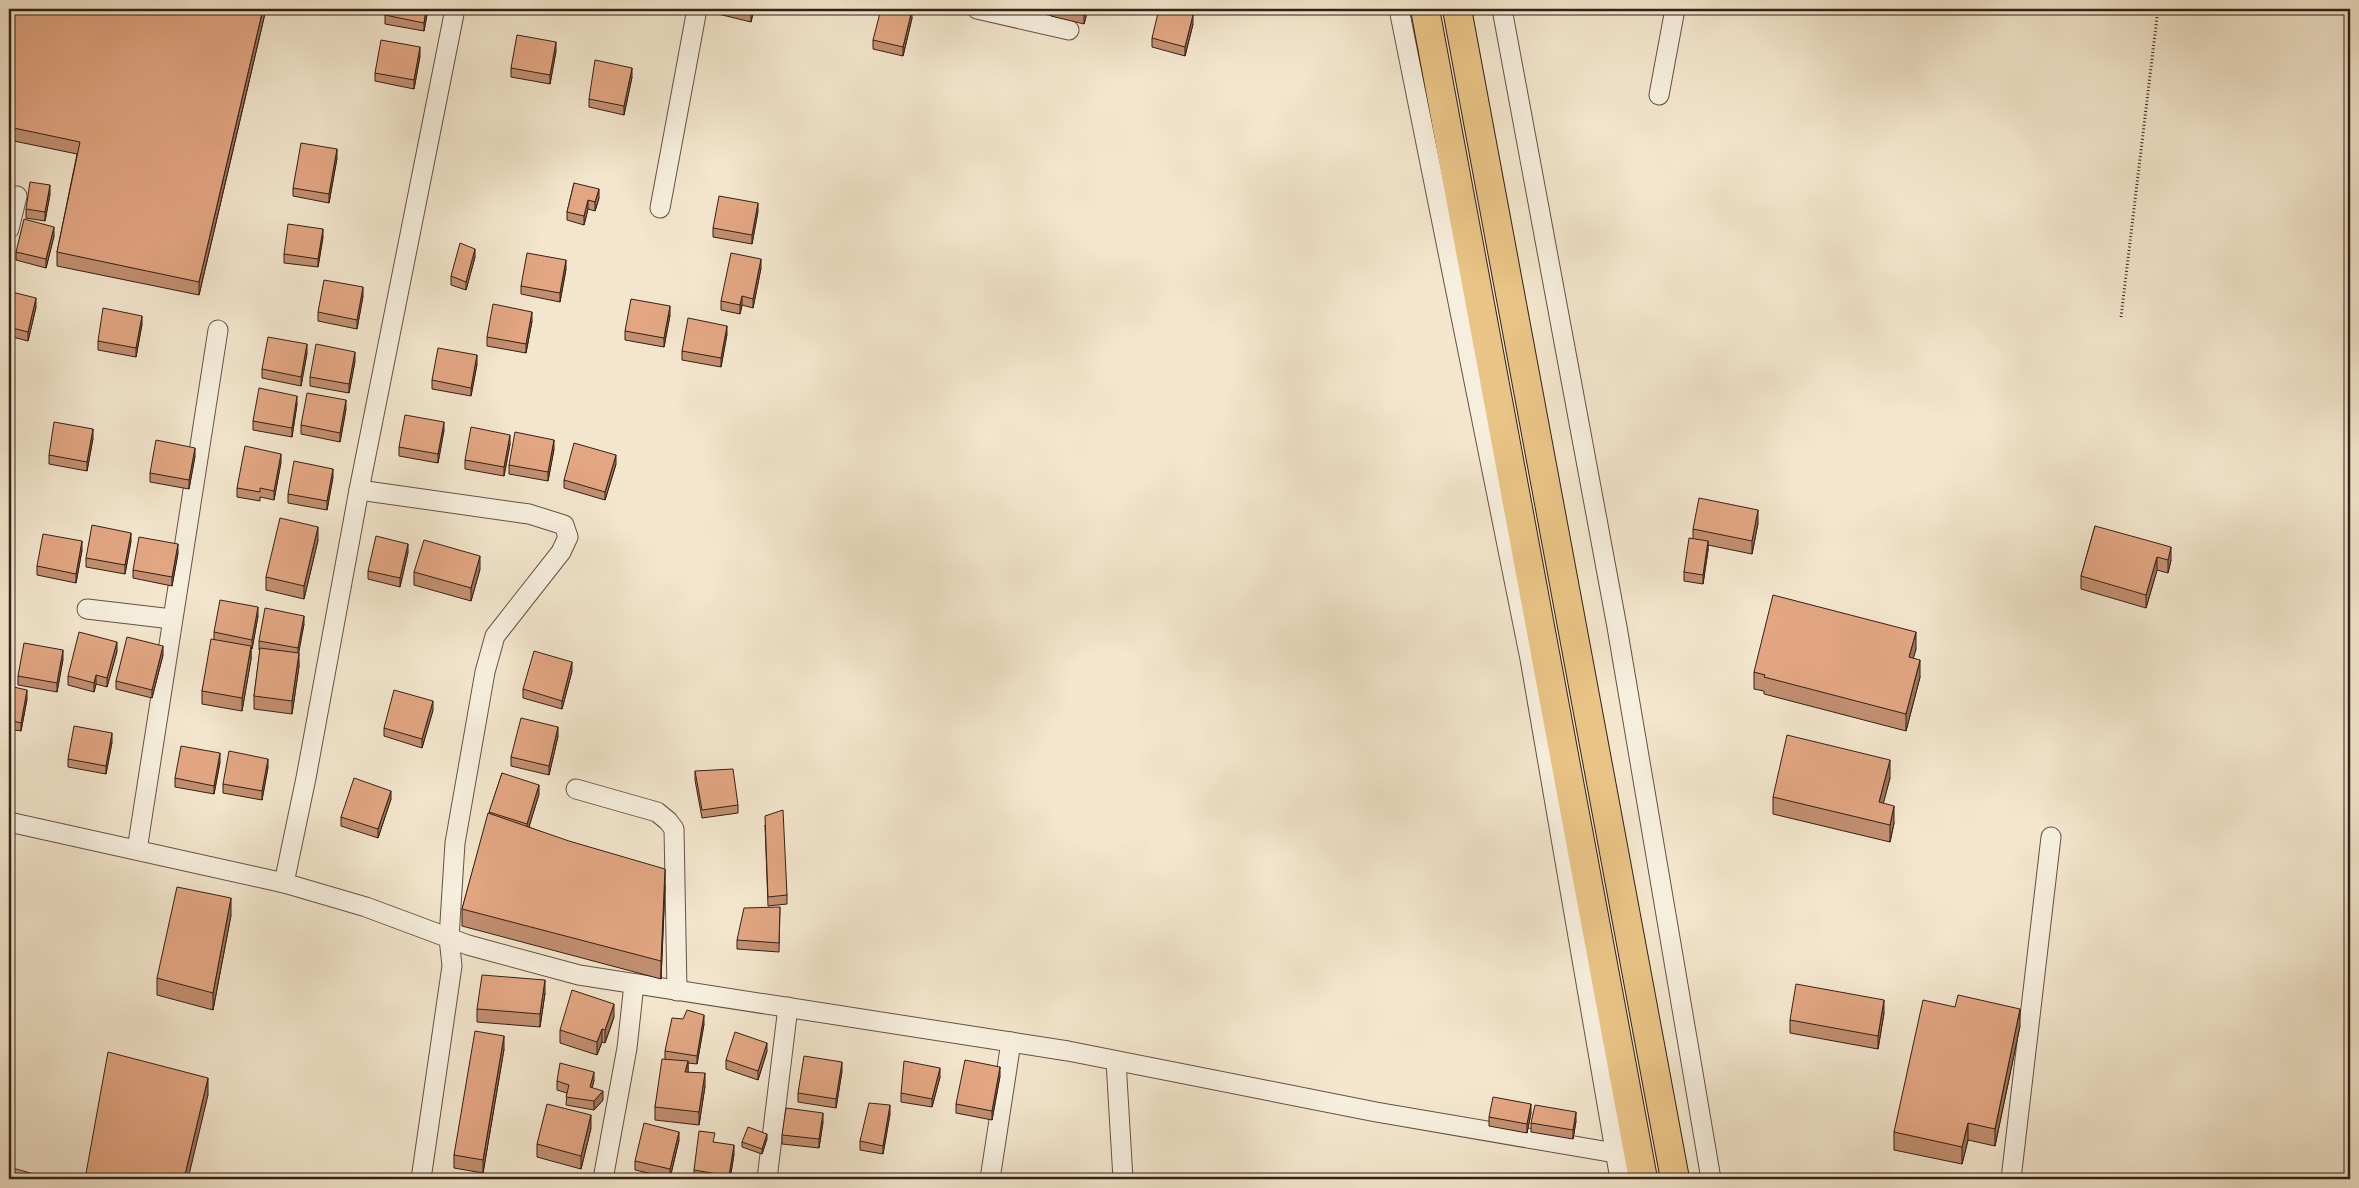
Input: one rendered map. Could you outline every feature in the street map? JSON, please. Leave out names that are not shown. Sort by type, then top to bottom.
[{"type":"highway","points":[[1425,9],[1644,1179]]},
{"type":"highway","points":[[1457,9],[1675,1179]]},
{"type":"street","points":[[284,883],[306,778],[359,490],[455,9]]},
{"type":"street","points":[[660,208],[697,9]]},
{"type":"street","points":[[977,9],[1069,30]]},
{"type":"street","points":[[1399,9],[1530,659],[1620,1179]]},
{"type":"street","points":[[1502,9],[1618,636],[1715,1178]]},
{"type":"street","points":[[1659,95],[1675,9]]},
{"type":"street","points":[[9,229],[17,196]]},
{"type":"street","points":[[137,850],[218,330]]},
{"type":"street","points":[[359,490],[530,514],[564,525],[568,537],[561,552],[495,636],[485,672],[455,843],[450,938],[452,966],[421,1179]]},
{"type":"street","points":[[87,609],[172,619]]},
{"type":"street","points":[[576,789],[657,812],[674,829],[677,990]]},
{"type":"street","points":[[9,822],[284,883],[366,907],[468,945],[579,975],[1012,1042],[1376,1112],[1615,1153]]},
{"type":"street","points":[[2011,1179],[2051,837]]},
{"type":"street","points":[[603,1179],[627,1048],[634,984]]},
{"type":"street","points":[[767,1179],[788,1007]]},
{"type":"street","points":[[990,1179],[1012,1042]]},
{"type":"street","points":[[1116,1061],[1123,1179]]},
{"type":"path","points":[[2121,316],[2158,9]]},
{"type":"building","points":[[9,9],[263,9],[199,282],[57,252],[80,142],[9,127]]},
{"type":"building","points":[[386,9],[426,9],[424,23],[385,15]]},
{"type":"building","points":[[732,9],[752,9],[751,13]]},
{"type":"building","points":[[881,9],[912,10],[903,47],[873,40]]},
{"type":"building","points":[[1058,9],[1086,9],[1084,15]]},
{"type":"building","points":[[1159,9],[1193,15],[1185,47],[1152,38]]},
{"type":"building","points":[[517,35],[556,42],[550,75],[511,68]]},
{"type":"building","points":[[381,40],[420,47],[414,80],[375,73]]},
{"type":"building","points":[[595,60],[632,68],[624,106],[589,99]]},
{"type":"building","points":[[301,143],[337,149],[329,194],[293,188]]},
{"type":"building","points":[[30,182],[50,185],[45,212],[26,209]]},
{"type":"building","points":[[574,183],[599,189],[595,202],[588,200],[584,216],[567,212]]},
{"type":"building","points":[[719,196],[758,203],[752,235],[713,228]]},
{"type":"building","points":[[24,219],[54,227],[46,259],[16,252]]},
{"type":"building","points":[[288,224],[323,229],[318,259],[284,254]]},
{"type":"building","points":[[460,243],[475,249],[466,282],[451,276]]},
{"type":"building","points":[[527,253],[566,260],[560,293],[521,286]]},
{"type":"building","points":[[731,253],[761,259],[753,299],[742,296],[740,305],[721,301]]},
{"type":"building","points":[[324,280],[363,287],[357,320],[318,312]]},
{"type":"building","points":[[12,292],[36,298],[28,332],[9,327],[9,303]]},
{"type":"building","points":[[631,299],[670,306],[664,338],[625,331]]},
{"type":"building","points":[[493,304],[532,312],[526,344],[487,337]]},
{"type":"building","points":[[103,308],[142,316],[136,348],[98,341]]},
{"type":"building","points":[[688,318],[727,326],[721,358],[682,351]]},
{"type":"building","points":[[268,337],[307,344],[301,377],[262,369]]},
{"type":"building","points":[[316,344],[355,352],[349,384],[310,377]]},
{"type":"building","points":[[438,348],[477,355],[471,388],[432,380]]},
{"type":"building","points":[[259,388],[297,396],[292,428],[253,421]]},
{"type":"building","points":[[307,393],[346,400],[340,433],[301,425]]},
{"type":"building","points":[[405,415],[444,422],[438,454],[399,447]]},
{"type":"building","points":[[54,422],[93,429],[87,462],[49,455]]},
{"type":"building","points":[[471,427],[510,435],[504,467],[465,460]]},
{"type":"building","points":[[515,432],[554,440],[548,472],[509,465]]},
{"type":"building","points":[[156,440],[195,448],[189,480],[150,473]]},
{"type":"building","points":[[574,443],[616,455],[605,492],[564,480]]},
{"type":"building","points":[[245,446],[281,454],[274,491],[260,488],[260,492],[237,488]]},
{"type":"building","points":[[294,461],[333,469],[327,501],[288,494]]},
{"type":"building","points":[[1699,498],[1758,510],[1752,541],[1693,529]]},
{"type":"building","points":[[280,518],[318,527],[304,586],[266,577]]},
{"type":"building","points":[[92,525],[131,533],[125,565],[86,558]]},
{"type":"building","points":[[2095,526],[2171,547],[2168,560],[2157,557],[2146,595],[2081,576]]},
{"type":"building","points":[[43,534],[82,541],[76,574],[37,566]]},
{"type":"building","points":[[376,536],[408,544],[400,578],[368,571]]},
{"type":"building","points":[[139,537],[178,544],[172,577],[133,570]]},
{"type":"building","points":[[1689,538],[1708,541],[1703,575],[1684,572]]},
{"type":"building","points":[[424,540],[480,556],[471,588],[414,572]]},
{"type":"building","points":[[1773,595],[1916,632],[1909,657],[1920,660],[1906,714],[1764,677],[1765,675],[1754,672]]},
{"type":"building","points":[[220,600],[258,607],[252,640],[214,632]]},
{"type":"building","points":[[265,608],[304,616],[298,648],[259,641]]},
{"type":"building","points":[[79,632],[117,642],[107,678],[96,675],[94,683],[68,676]]},
{"type":"building","points":[[127,637],[163,646],[152,690],[116,681]]},
{"type":"building","points":[[211,639],[251,646],[242,698],[202,691]]},
{"type":"building","points":[[24,643],[63,650],[57,683],[18,676]]},
{"type":"building","points":[[260,648],[299,653],[292,701],[254,696]]},
{"type":"building","points":[[534,651],[572,662],[562,701],[523,689]]},
{"type":"building","points":[[9,686],[27,690],[21,723],[9,720]]},
{"type":"building","points":[[394,690],[433,701],[422,739],[384,728]]},
{"type":"building","points":[[521,718],[558,727],[549,766],[511,757]]},
{"type":"building","points":[[74,726],[112,733],[106,766],[68,759]]},
{"type":"building","points":[[1787,735],[1890,760],[1879,802],[1894,806],[1890,825],[1773,797]]},
{"type":"building","points":[[181,746],[220,753],[214,786],[175,778]]},
{"type":"building","points":[[229,751],[268,759],[262,791],[223,784]]},
{"type":"building","points":[[733,769],[738,805],[702,810],[695,771]]},
{"type":"building","points":[[502,773],[539,785],[527,824],[489,812]]},
{"type":"building","points":[[354,778],[391,791],[378,829],[341,817]]},
{"type":"building","points":[[783,810],[787,895],[768,897],[765,816]]},
{"type":"building","points":[[488,813],[569,841],[665,869],[661,961],[462,909]]},
{"type":"building","points":[[177,887],[231,898],[213,993],[157,978]]},
{"type":"building","points":[[780,907],[779,943],[737,940],[744,908]]},
{"type":"building","points":[[9,961],[12,962],[9,978]]},
{"type":"building","points":[[482,975],[545,980],[540,1014],[477,1009]]},
{"type":"building","points":[[1796,984],[1884,1000],[1878,1036],[1790,1020]]},
{"type":"building","points":[[572,990],[614,1004],[605,1030],[602,1029],[597,1042],[560,1030]]},
{"type":"building","points":[[1958,995],[2020,1009],[1995,1129],[1968,1123],[1962,1147],[1894,1132],[1923,1000],[1955,1007]]},
{"type":"building","points":[[687,1010],[704,1015],[697,1056],[665,1051],[672,1018],[683,1019]]},
{"type":"building","points":[[475,1031],[504,1036],[483,1160],[454,1155]]},
{"type":"building","points":[[735,1032],[767,1043],[758,1071],[726,1060]]},
{"type":"building","points":[[108,1052],[208,1078],[184,1179],[85,1179]]},
{"type":"building","points":[[804,1056],[842,1062],[836,1099],[798,1093]]},
{"type":"building","points":[[662,1059],[688,1061],[685,1072],[705,1073],[699,1112],[655,1107]]},
{"type":"building","points":[[965,1060],[1000,1067],[992,1111],[956,1104]]},
{"type":"building","points":[[904,1061],[940,1068],[932,1099],[901,1093]]},
{"type":"building","points":[[560,1063],[594,1072],[590,1087],[603,1091],[594,1101],[566,1097],[569,1085],[557,1081]]},
{"type":"building","points":[[1493,1097],[1531,1104],[1527,1124],[1489,1117]]},
{"type":"building","points":[[869,1103],[890,1105],[883,1146],[860,1141]]},
{"type":"building","points":[[547,1104],[591,1115],[581,1156],[537,1144]]},
{"type":"building","points":[[1535,1105],[1576,1112],[1573,1130],[1531,1123]]},
{"type":"building","points":[[786,1108],[823,1113],[819,1139],[782,1135]]},
{"type":"building","points":[[644,1123],[679,1132],[670,1169],[635,1161]]},
{"type":"building","points":[[748,1127],[767,1134],[762,1149],[742,1142]]},
{"type":"building","points":[[699,1131],[715,1133],[713,1142],[734,1145],[729,1176],[694,1170]]},
{"type":"building","points":[[9,1167],[48,1178],[9,1179]]},
{"type":"building","points":[[1027,1174],[1061,1178],[1061,1179],[1026,1179]]},
{"type":"building","points":[[632,1175],[660,1179],[631,1179]]},
{"type":"building","points":[[878,1175],[900,1179],[877,1179]]}]
